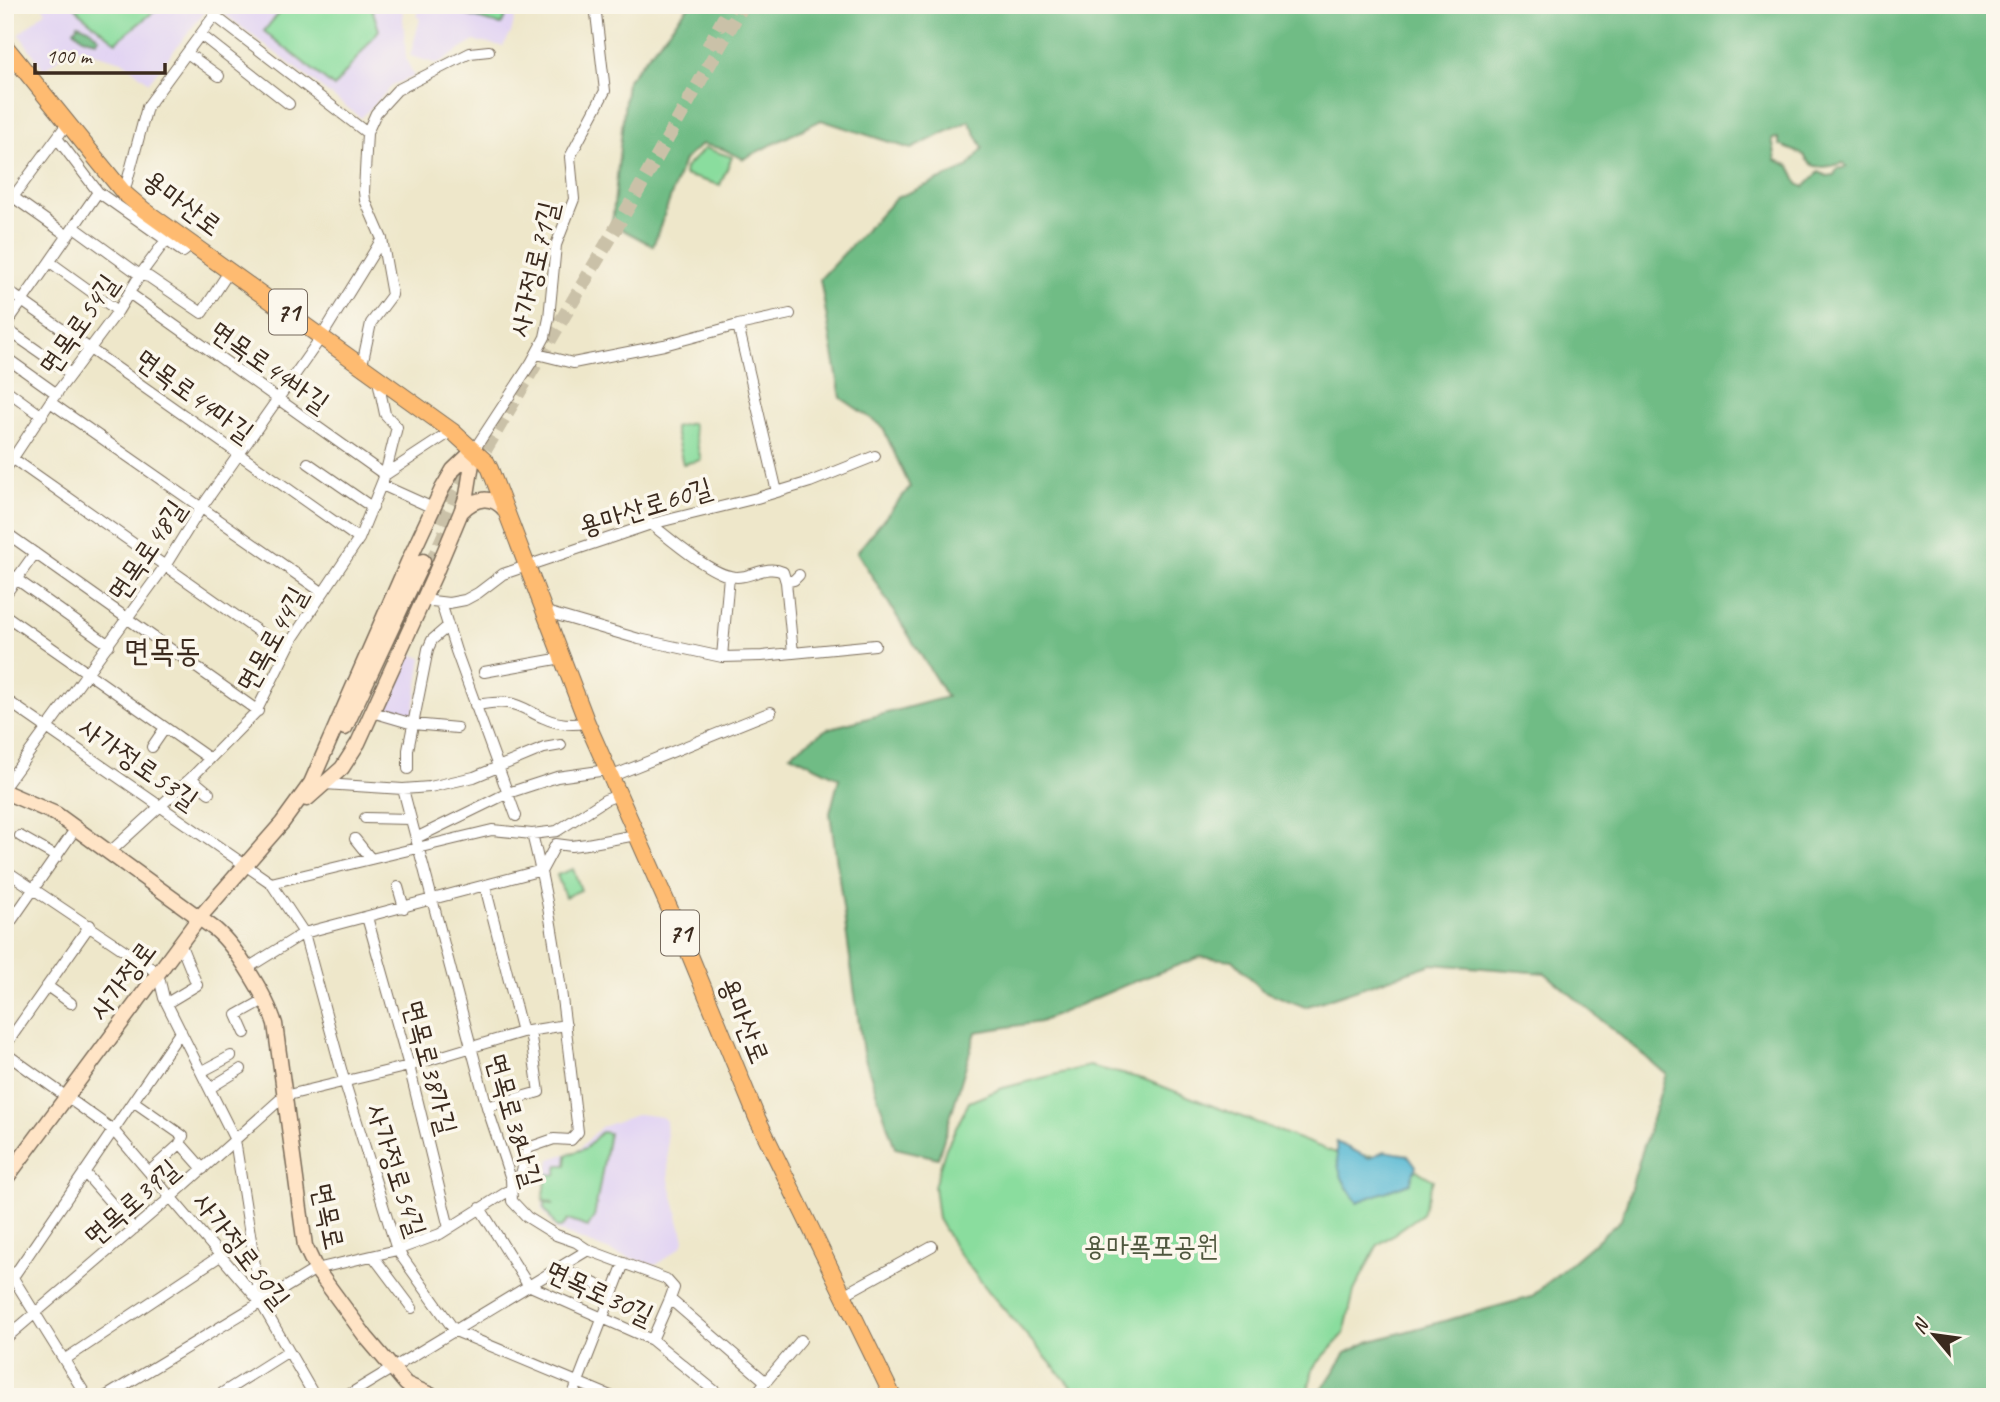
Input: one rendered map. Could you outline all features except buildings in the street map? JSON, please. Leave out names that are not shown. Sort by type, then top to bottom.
[{"type":"main road","name":"용마산로","points":[[5,46],[124,193],[452,431],[488,466],[587,723],[687,947],[757,1118],[894,1397]]},
{"type":"main road","points":[[322,781],[402,573],[453,470],[474,450]]},
{"type":"main road","points":[[322,781],[342,768],[351,756],[372,712],[463,506],[474,450]]},
{"type":"main road","points":[[442,489],[450,485],[458,487],[462,491],[463,506]]},
{"type":"main road","points":[[463,506],[486,499],[496,501],[505,510]]},
{"type":"main road","points":[[322,781],[349,745],[366,710],[427,562]]},
{"type":"main road","name":"사가정로","points":[[5,1180],[199,918],[322,781]]},
{"type":"main road","name":"면목로","points":[[5,792],[41,805],[76,828],[227,941],[264,1000],[276,1031],[305,1246],[316,1269],[393,1369],[406,1384],[435,1397]]},
{"type":"street","points":[[124,193],[147,107],[222,5]]},
{"type":"street","name":"사가정로71길","points":[[474,450],[537,354],[545,337],[556,245],[573,201],[570,159],[605,91],[595,5]]},
{"type":"street","points":[[215,16],[367,134]]},
{"type":"street","points":[[201,35],[289,104]]},
{"type":"street","points":[[362,365],[371,323],[392,295],[382,239],[365,200],[367,134],[376,113],[397,90],[470,53],[489,51]]},
{"type":"street","points":[[187,53],[219,76]]},
{"type":"street","points":[[5,208],[67,124]]},
{"type":"street","points":[[57,138],[98,192],[183,252],[194,244]]},
{"type":"street","points":[[5,186],[13,197],[68,236]]},
{"type":"street","points":[[71,374],[5,327],[98,192]]},
{"type":"street","points":[[74,227],[140,275],[149,277],[202,313],[230,270]]},
{"type":"street","name":"면목로48길","points":[[5,786],[164,566],[201,508],[322,336],[382,239]]},
{"type":"street","name":"면목로54길","points":[[5,470],[9,456],[118,311],[166,240]]},
{"type":"street","points":[[50,262],[118,311]]},
{"type":"street","name":"면목로44마길","points":[[5,289],[359,539]]},
{"type":"street","name":"면목로44바길","points":[[129,293],[384,480]]},
{"type":"street","points":[[537,354],[573,363],[664,345],[790,314]]},
{"type":"street","points":[[738,325],[777,492]]},
{"type":"street","points":[[5,357],[53,398],[201,508],[322,592]]},
{"type":"street","points":[[377,376],[385,414],[397,427],[384,480]]},
{"type":"street","points":[[5,389],[41,416]]},
{"type":"street","points":[[384,480],[452,431]]},
{"type":"street","points":[[9,456],[286,651]]},
{"type":"street","name":"용마산로60길","points":[[441,603],[465,600],[503,574],[651,524],[823,478],[875,456]]},
{"type":"street","points":[[308,463],[373,508]]},
{"type":"street","points":[[384,480],[433,508]]},
{"type":"street","name":"면목로44길","points":[[110,852],[191,778],[258,711],[286,651],[359,539],[384,480]]},
{"type":"street","points":[[651,524],[692,556],[729,576],[772,568],[783,572],[793,653]]},
{"type":"street","points":[[5,532],[258,711]]},
{"type":"street","points":[[5,595],[35,553]]},
{"type":"street","points":[[5,571],[109,645]]},
{"type":"street","points":[[786,582],[799,575]]},
{"type":"street","points":[[722,657],[729,576]]},
{"type":"street","points":[[423,600],[441,603],[516,816]]},
{"type":"street","points":[[543,610],[639,639],[722,657],[875,645]]},
{"type":"street","points":[[5,615],[210,759]]},
{"type":"street","points":[[408,769],[408,750],[430,643],[447,626]]},
{"type":"street","points":[[484,672],[562,658]]},
{"type":"street","name":"사가정로53길","points":[[5,699],[49,727],[159,807],[246,863]]},
{"type":"street","points":[[475,705],[507,702],[525,707],[557,723],[587,723]]},
{"type":"street","points":[[372,712],[413,724],[457,728]]},
{"type":"street","points":[[418,843],[508,793],[557,777],[608,773],[771,712]]},
{"type":"street","points":[[152,747],[165,728]]},
{"type":"street","points":[[322,781],[403,789],[430,787],[463,780],[544,748],[561,745]]},
{"type":"street","points":[[191,778],[209,793]]},
{"type":"street","name":"면목로38나길","points":[[403,789],[487,1107],[511,1179],[512,1201],[527,1217],[556,1235],[666,1279],[674,1288],[670,1299],[766,1382]]},
{"type":"street","points":[[271,883],[371,859],[418,843],[492,830],[532,834],[557,831],[605,800],[618,795]]},
{"type":"street","points":[[365,818],[411,819]]},
{"type":"street","points":[[5,930],[76,828]]},
{"type":"street","points":[[105,1397],[316,1269],[397,1250],[436,1236],[510,1190],[520,1178],[528,1148],[554,1139],[571,1140],[578,1132],[566,1025],[542,870],[532,834]]},
{"type":"street","points":[[246,969],[304,933],[542,870],[556,844],[571,846],[636,835]]},
{"type":"street","points":[[20,836],[57,857]]},
{"type":"street","points":[[355,839],[371,859]]},
{"type":"street","name":"사가정로54길","points":[[246,863],[271,883],[304,933],[344,1080],[397,1250],[455,1331]]},
{"type":"street","points":[[5,870],[158,972],[167,1003],[235,1140],[261,1303]]},
{"type":"street","points":[[485,886],[526,1031],[539,1092],[487,1107]]},
{"type":"street","points":[[398,887],[404,908]]},
{"type":"street","name":"면목로38가길","points":[[368,918],[409,1066],[449,1228]]},
{"type":"street","points":[[5,1046],[90,925]]},
{"type":"street","points":[[167,1003],[197,985],[180,943]]},
{"type":"street","points":[[47,986],[71,1003]]},
{"type":"street","points":[[244,1033],[236,1016],[264,1000]]},
{"type":"street","points":[[284,1096],[409,1066],[526,1031],[566,1025]]},
{"type":"street","points":[[13,1277],[181,1031]]},
{"type":"street","name":"사가정로50길","points":[[5,1053],[113,1130],[261,1303],[314,1397]]},
{"type":"street","points":[[201,1072],[231,1056]]},
{"type":"street","points":[[209,1088],[241,1069]]},
{"type":"street","name":"면목로39길","points":[[5,1339],[284,1096]]},
{"type":"street","name":"사가정로50길","points":[[133,1101],[182,1135],[180,1143],[203,1169]]},
{"type":"street","points":[[149,1172],[180,1143]]},
{"type":"street","points":[[84,1172],[134,1229]]},
{"type":"street","name":"면목로30길","points":[[480,1208],[527,1285],[652,1340],[722,1397]]},
{"type":"street","points":[[843,1295],[932,1246]]},
{"type":"street","points":[[345,1397],[588,1250]]},
{"type":"street","points":[[64,1360],[220,1256]]},
{"type":"street","points":[[373,1256],[412,1308]]},
{"type":"street","points":[[572,1397],[624,1263]]},
{"type":"street","points":[[5,1265],[87,1397]]},
{"type":"street","points":[[560,1267],[612,1292]]},
{"type":"street","points":[[652,1340],[670,1299]]},
{"type":"street","points":[[455,1331],[613,1397]]},
{"type":"street","points":[[753,1397],[801,1340]]},
{"type":"street","points":[[216,1397],[287,1352]]},
{"type":"shaded area","points":[[41,5],[210,5],[149,82],[122,61],[73,47],[44,70],[19,34],[46,11]]},
{"type":"shaded area","points":[[228,5],[402,5],[406,58],[414,77],[394,84],[361,118],[223,13]]},
{"type":"shaded area","points":[[420,5],[518,5],[511,33],[503,46],[474,41],[438,64],[410,56],[420,19],[417,17]]},
{"type":"shaded area","points":[[401,650],[422,658],[412,722],[375,711]]},
{"type":"shaded area","points":[[639,1114],[662,1117],[666,1121],[669,1180],[684,1240],[682,1246],[656,1265],[620,1255],[556,1230],[542,1209],[550,1159],[578,1150],[601,1127]]},
{"type":"green space","points":[[74,5],[162,5],[116,42],[82,15]]},
{"type":"green space","points":[[285,5],[371,5],[379,30],[334,87],[264,31]]},
{"type":"green space","points":[[443,5],[512,5],[501,25],[443,8]]},
{"type":"green space","points":[[692,5],[1995,5],[1995,1397],[1317,1397],[1346,1353],[1368,1342],[1531,1297],[1621,1220],[1666,1074],[1545,973],[1432,964],[1305,1007],[1262,990],[1233,960],[1200,957],[1040,1022],[976,1032],[938,1158],[895,1148],[863,1053],[830,813],[839,778],[790,754],[827,729],[947,697],[857,552],[910,487],[882,426],[841,398],[820,279],[896,198],[967,168],[983,148],[969,121],[911,149],[821,120],[743,159],[723,149],[702,144],[684,160],[653,246],[612,224],[627,81]],"holes":[[[1778,138],[1780,145],[1804,155],[1816,166],[1843,163],[1847,167],[1837,169],[1834,175],[1827,176],[1819,172],[1804,187],[1798,184],[1790,166],[1776,160],[1772,139]]]},
{"type":"green space","points":[[78,24],[89,28],[99,38],[97,41],[83,38],[74,30]]},
{"type":"green space","points":[[705,148],[732,157],[720,185],[684,175],[685,168]]},
{"type":"green space","points":[[692,423],[701,460],[683,464],[674,427]]},
{"type":"green space","points":[[573,869],[581,890],[565,897],[557,875]]},
{"type":"green space","name":"용마폭포공원","points":[[1089,1066],[1143,1079],[1341,1155],[1392,1156],[1433,1180],[1422,1214],[1377,1246],[1354,1291],[1344,1334],[1313,1368],[1309,1389],[1303,1397],[1080,1397],[957,1251],[938,1219],[934,1186],[946,1148],[969,1102],[1003,1088]]},
{"type":"green space","points":[[601,1132],[609,1133],[594,1217],[588,1227],[568,1220],[561,1228],[557,1228],[544,1208],[545,1203],[553,1204],[543,1201],[547,1174],[556,1175],[558,1165],[566,1165],[567,1155],[586,1148]]},
{"type":"water","points":[[1336,1142],[1369,1158],[1384,1151],[1408,1155],[1416,1166],[1410,1183],[1357,1202],[1340,1174]]},
{"type":"tunnel","points":[[708,47],[731,5]]},
{"type":"tunnel","points":[[475,467],[639,189],[743,5]]},
{"type":"tunnel","points":[[440,522],[460,475],[472,455]]},
{"type":"tunnel","points":[[431,564],[453,514]]},
{"type":"district","name":"면목동","points":[[162,650]]}]
